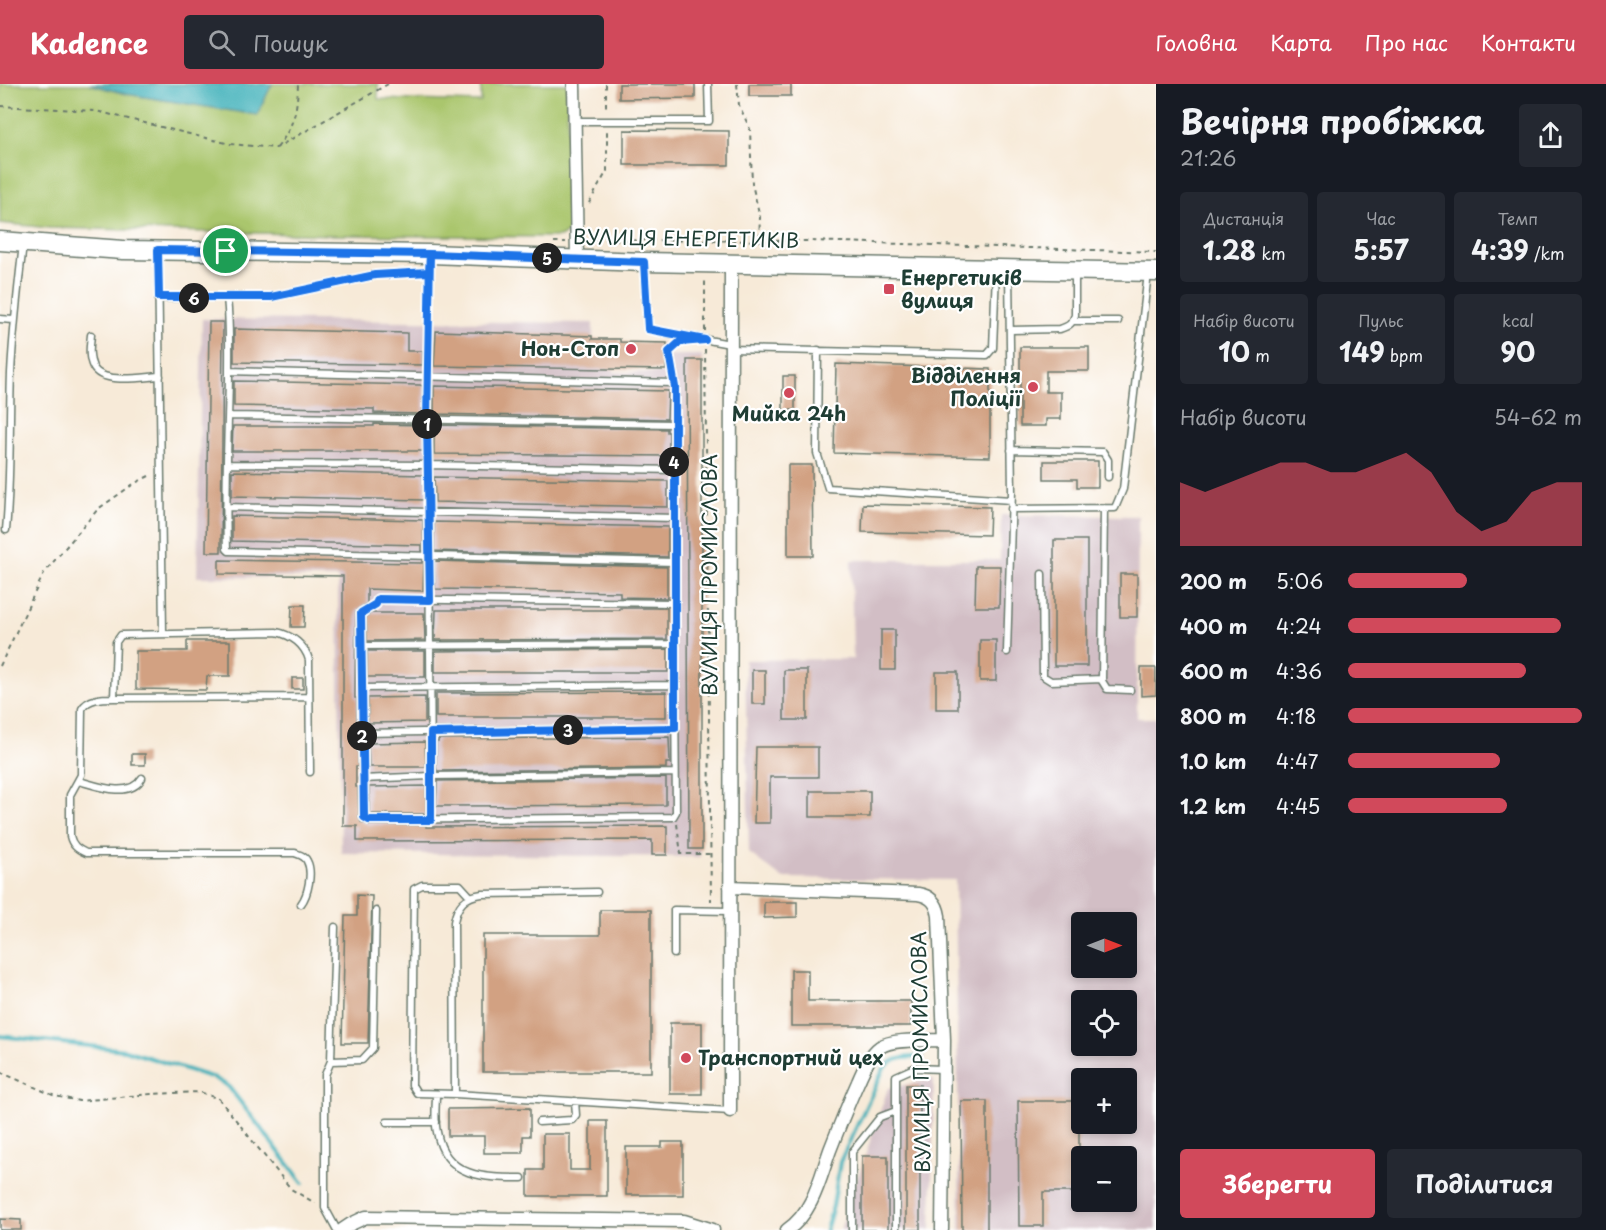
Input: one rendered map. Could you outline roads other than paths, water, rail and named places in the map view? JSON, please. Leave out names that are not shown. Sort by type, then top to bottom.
[{"type":"main road","name":"ВУЛИЦЯ ЕНЕРГЕТИКІВ","points":[[0,242],[123,250],[430,263],[578,259],[1152,272]]},
{"type":"street","points":[[574,84],[578,259]]},
{"type":"street","name":"ВУЛИЦЯ ПРОМИСЛОВА","points":[[730,1111],[731,264]]},
{"type":"street","name":"ВУЛИЦЯ ПРОМИСЛОВА","points":[[730,887],[918,894],[929,897],[936,905],[939,916],[944,1040],[942,1230]]},
{"type":"street","points":[[787,1230],[795,1224],[810,1202],[853,1092],[865,1066],[873,1055],[880,1047],[889,1043],[944,1040]]},
{"type":"street","points":[[340,1230],[366,1217],[684,1221],[713,1230]]},
{"type":"lane","points":[[574,121],[709,121],[708,84]]},
{"type":"lane","points":[[6,530],[10,482],[14,320],[23,244]]},
{"type":"lane","points":[[158,250],[162,633]]},
{"type":"lane","points":[[644,262],[648,329],[730,347],[987,355],[993,348],[1002,268]]},
{"type":"lane","points":[[159,297],[271,297],[430,263],[427,465],[431,645],[431,820]]},
{"type":"lane","points":[[1002,268],[1011,330],[1011,509],[1007,652]]},
{"type":"lane","points":[[1011,330],[1068,327],[1073,321],[1075,270]]},
{"type":"lane","points":[[1011,509],[1115,508],[1123,489],[1152,272]]},
{"type":"lane","points":[[227,298],[230,327],[226,507],[227,549],[232,553],[428,555],[674,562]]},
{"type":"lane","points":[[0,319],[14,320]]},
{"type":"lane","points":[[1073,321],[1118,321]]},
{"type":"lane","points":[[91,335],[91,360],[96,371],[101,375],[118,378],[160,376]]},
{"type":"lane","points":[[818,350],[817,453],[828,488],[1011,500]]},
{"type":"lane","points":[[229,371],[670,382],[674,385],[675,815],[670,818],[366,819],[363,814],[362,779],[361,613],[376,604],[378,599],[674,603]]},
{"type":"lane","points":[[228,416],[674,424]]},
{"type":"lane","points":[[1011,450],[1103,452],[1108,460],[1108,477]]},
{"type":"lane","points":[[227,464],[674,470]]},
{"type":"lane","points":[[226,507],[674,518]]},
{"type":"lane","points":[[1104,508],[1102,679],[1103,686],[1107,689],[1130,690]]},
{"type":"lane","points":[[1042,574],[1043,676],[1051,681],[1102,679]]},
{"type":"lane","points":[[114,698],[117,638],[125,633],[276,632],[286,635],[300,644],[308,656],[310,772]]},
{"type":"lane","points":[[362,645],[676,644]]},
{"type":"lane","points":[[362,688],[676,685]]},
{"type":"lane","points":[[301,904],[308,894],[308,866],[303,856],[295,853],[86,853],[77,849],[70,836],[70,795],[79,781],[81,770],[83,707],[92,701],[114,698],[309,697]]},
{"type":"lane","points":[[362,733],[675,728]]},
{"type":"lane","points":[[362,779],[675,773]]},
{"type":"lane","points":[[79,781],[110,789],[130,788],[137,785],[142,778]]},
{"type":"lane","points":[[470,896],[460,885],[422,885],[417,886],[412,894],[412,1085],[417,1093],[730,1111]]},
{"type":"lane","points":[[455,1094],[454,922],[459,905],[470,896],[482,894],[597,892]]},
{"type":"lane","points":[[674,954],[674,910],[729,911]]},
{"type":"lane","points":[[332,1061],[362,1060],[373,1048],[376,911]]},
{"type":"lane","points":[[335,927],[332,1061],[325,1075],[325,1208],[340,1230]]},
{"type":"lane","points":[[896,1230],[896,1076],[914,1068],[944,1069]]},
{"type":"lane","points":[[436,1094],[436,1122],[442,1147],[459,1167],[483,1177],[522,1178]]},
{"type":"lane","points":[[539,1122],[572,1120],[576,1115],[575,1101]]},
{"type":"lane","points":[[852,1230],[852,1152],[880,1117],[896,1111]]},
{"type":"lane","points":[[387,1122],[436,1122]]},
{"type":"water","points":[[89,84],[272,84],[257,115],[126,94]]},
{"type":"waterway","points":[[0,1036],[125,1050],[214,1078],[228,1086],[303,1183]]},
{"type":"waterway","points":[[826,1230],[833,1206],[840,1162],[884,1068],[897,1060],[922,1057]]},
{"type":"place","name":"Енергетиків вулиця","points":[[889,289]]},
{"type":"place","name":"Нон-Стоп","points":[[631,349]]},
{"type":"place","name":"Відділення Поліції","points":[[1033,387]]},
{"type":"place","name":"Мийка 24һ","points":[[789,393]]},
{"type":"place","name":"Транспортний цех","points":[[686,1058]]}]
